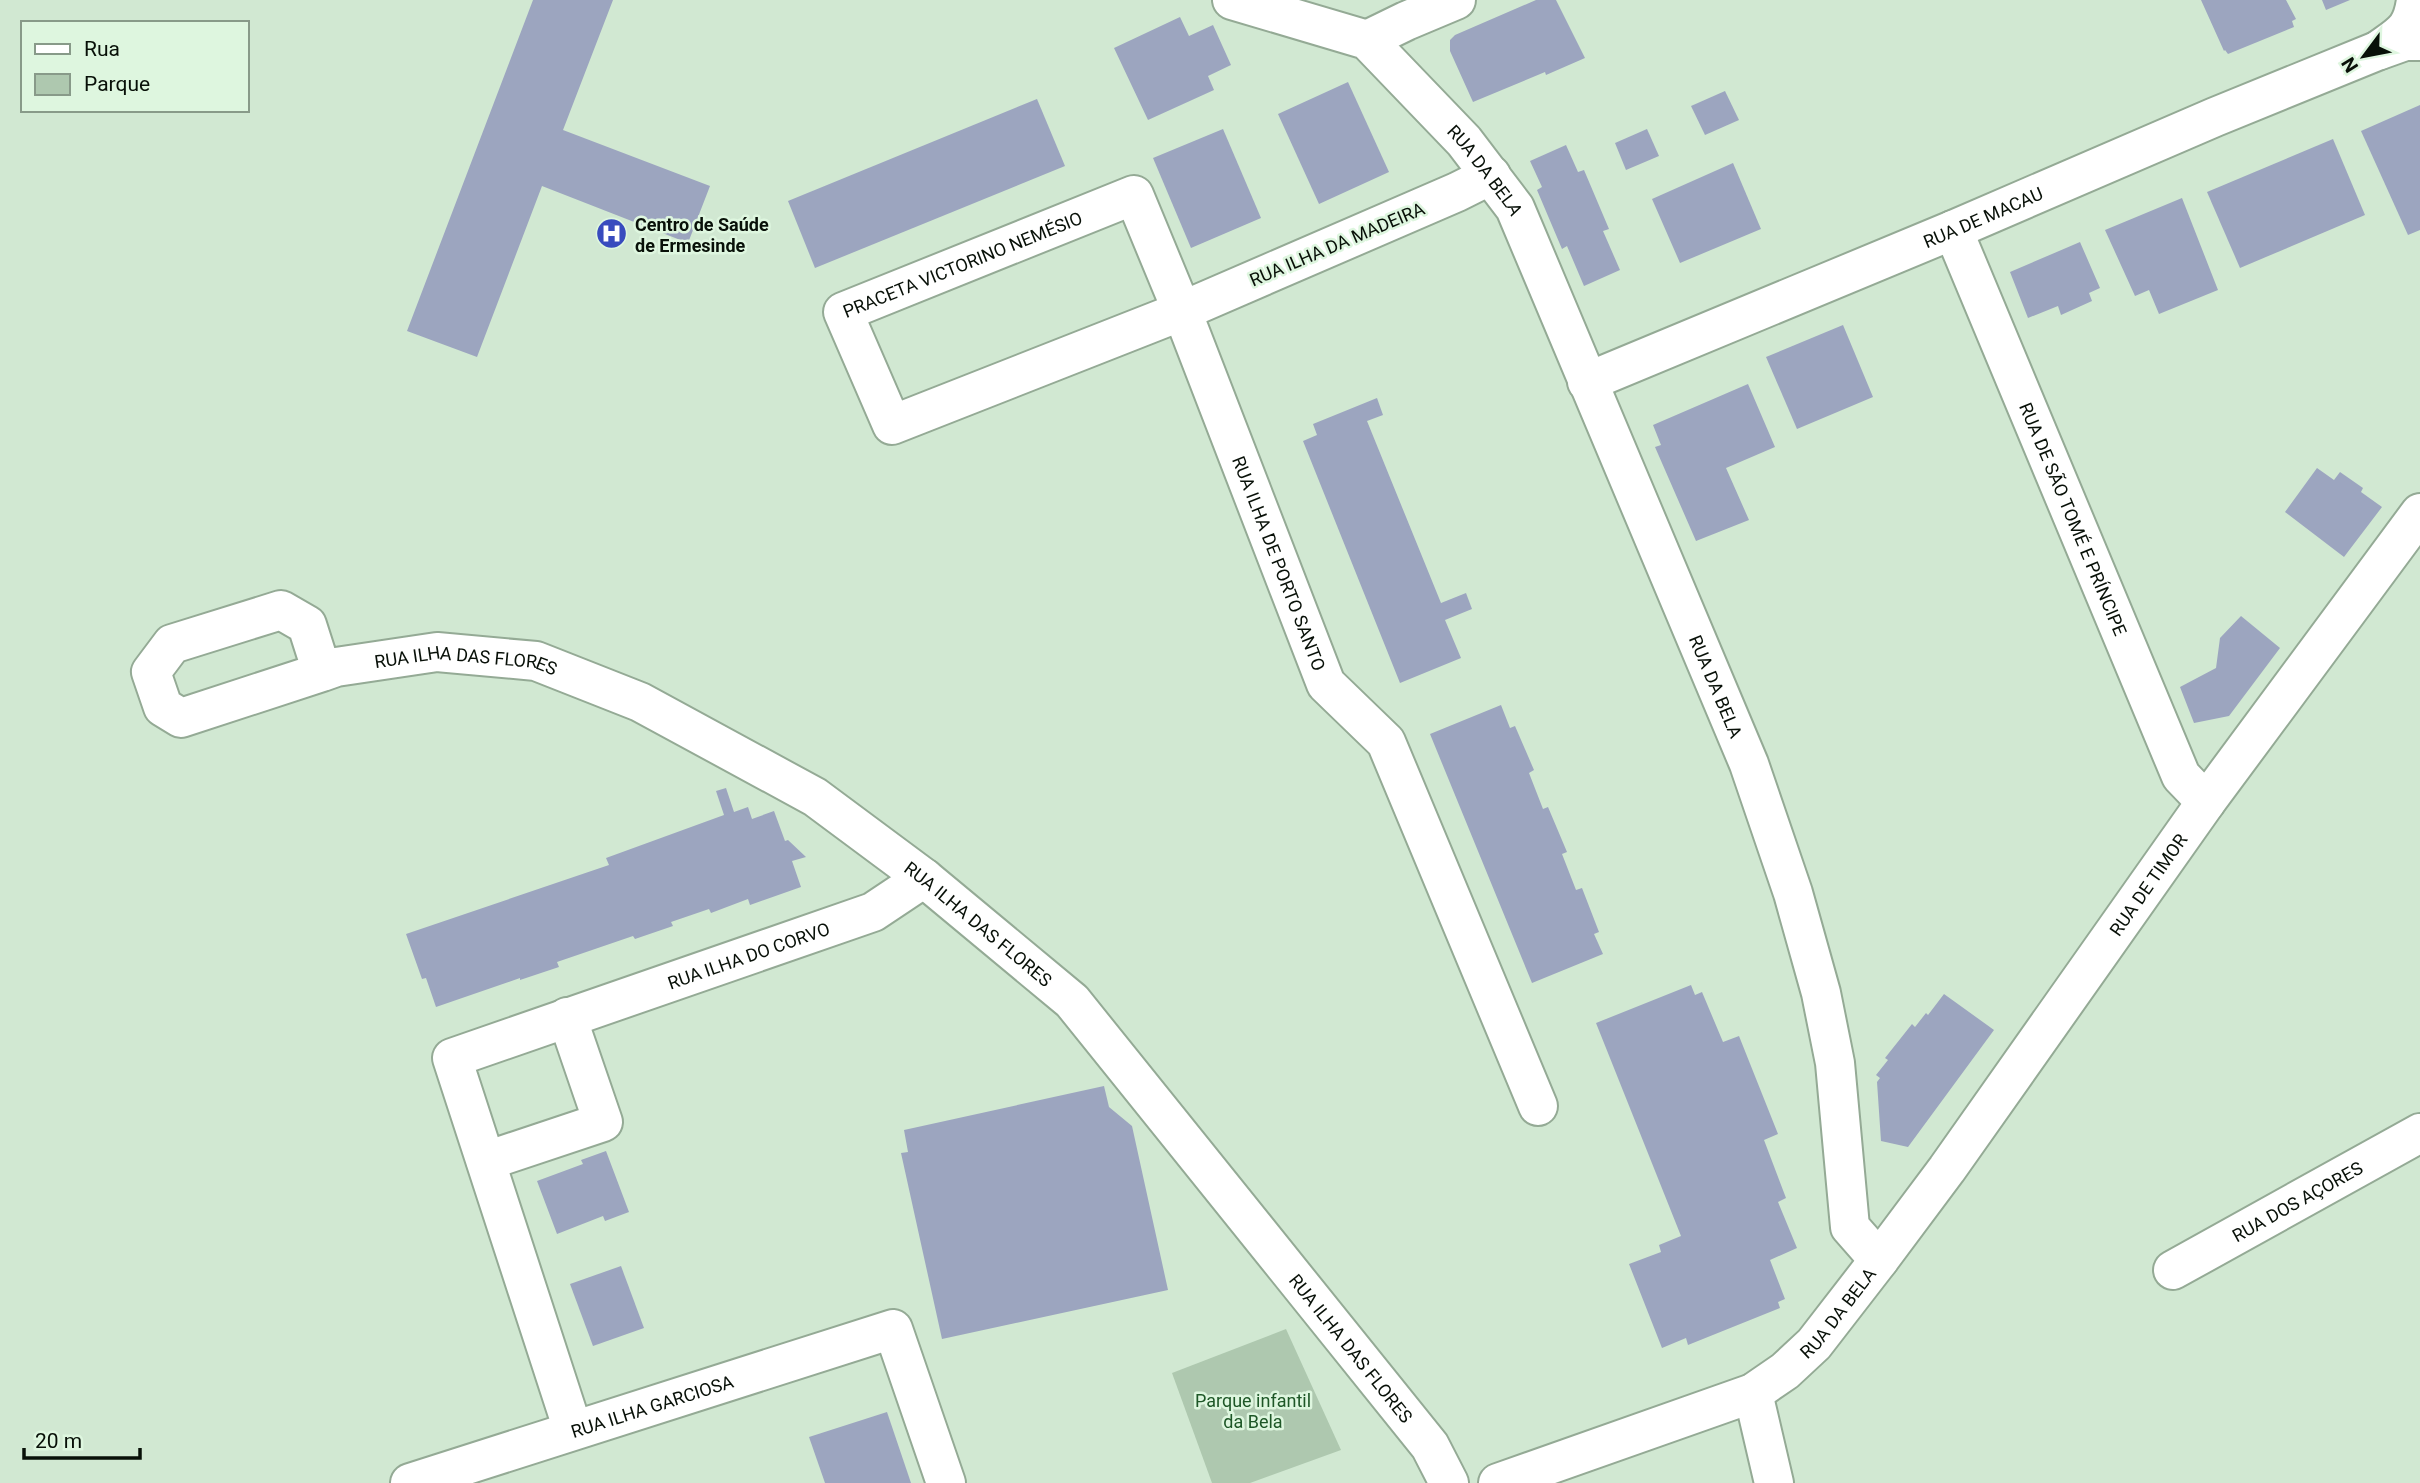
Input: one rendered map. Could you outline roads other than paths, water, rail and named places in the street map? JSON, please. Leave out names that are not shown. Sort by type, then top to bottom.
[{"type":"street","name":"RUA DA BELA","points":[[1232,0],[1367,40],[1464,141],[1515,208],[1749,764],[1793,893],[1821,993],[1835,1063],[1850,1227],[1879,1260],[1814,1345],[1785,1371],[1753,1393],[1498,1483]]},
{"type":"street","points":[[1367,40],[1455,0]]},
{"type":"street","name":"RUA DE MACAU","points":[[2377,51],[2409,25],[2413,19],[2416,0]]},
{"type":"street","name":"RUA DE MACAU","points":[[2377,51],[2420,30]]},
{"type":"street","name":"RUA DE MACAU","points":[[1587,382],[1953,230],[2215,117],[2377,51],[2405,41],[2420,41]]},
{"type":"street","name":"RUA ILHA DA MADEIRA","points":[[1182,311],[1491,175]]},
{"type":"street","name":"PRACETA VICTORINO NEMÉSIO","points":[[1134,195],[843,312],[892,425],[1182,311]]},
{"type":"street","name":"RUA ILHA DE PORTO SANTO","points":[[1134,195],[1182,311],[1326,684],[1386,742],[1538,1107]]},
{"type":"street","name":"RUA DE SÃO TOMÉ E PRÍNCIPE","points":[[1953,230],[2181,776],[2206,802]]},
{"type":"street","name":"RUA DE TIMOR","points":[[1879,1260],[1947,1169],[2206,802],[2420,513]]},
{"type":"street","name":"RUA ILHA DAS FLORES","points":[[322,672],[336,667],[437,652],[536,661],[640,702],[815,797],[924,878],[1072,1001],[1430,1446],[1450,1483]]},
{"type":"street","name":"RUA ILHA DO CORVO","points":[[573,1430],[452,1058],[873,912],[924,878]]},
{"type":"street","points":[[486,1161],[603,1122],[567,1017]]},
{"type":"street","name":"RUA DOS AÇORES","points":[[2173,1270],[2420,1133]]},
{"type":"street","name":"RUA ILHA GARCIOSA","points":[[410,1483],[893,1329],[946,1483]]},
{"type":"street","points":[[1753,1393],[1774,1483]]},
{"type":"place","name":"Centro de Saúde de Ermesinde","points":[[612,234]]},
{"type":"park label","name":"Parque infantil da Bela","points":[[1253,1410]]}]
